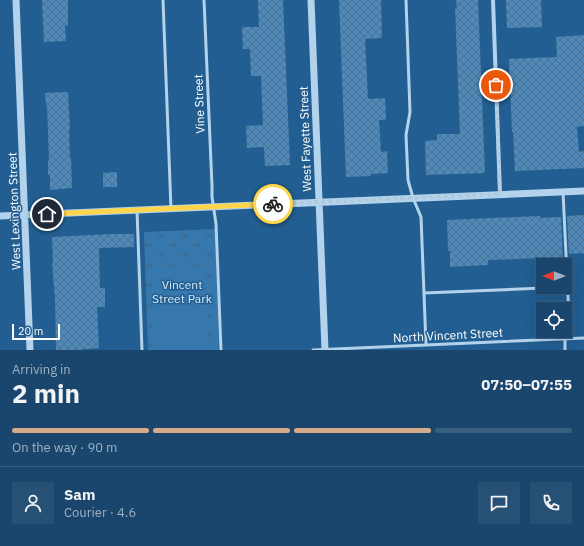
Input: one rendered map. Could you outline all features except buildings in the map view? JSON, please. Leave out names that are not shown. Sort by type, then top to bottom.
[{"type":"street","name":"West Lexington Street","points":[[16,0],[30,350]]},
{"type":"street","name":"West Fayette Street","points":[[311,0],[325,350]]},
{"type":"street","points":[[493,0],[500,194]]},
{"type":"street","points":[[0,216],[584,191]]},
{"type":"lane","points":[[163,0],[171,208]]},
{"type":"lane","name":"Vine Street","points":[[204,0],[212,192],[216,224],[221,350]]},
{"type":"lane","points":[[406,0],[410,112],[406,135],[408,180],[413,198],[421,217],[426,345]]},
{"type":"lane","points":[[563,192],[566,258]]},
{"type":"lane","points":[[137,210],[142,350]]},
{"type":"lane","points":[[424,293],[536,288]]},
{"type":"lane","points":[[565,338],[565,350]]},
{"type":"lane","name":"North Vincent Street","points":[[313,350],[565,338]]},
{"type":"lane","name":"North Vincent Street","points":[[572,338],[584,338]]},
{"type":"lane","points":[[435,344],[435,350]]},
{"type":"green space","name":"Vincent Street Park","points":[[215,229],[219,350],[148,350],[144,232]]},
{"type":"green space","points":[[199,271],[206,275],[208,348],[165,349],[155,344],[153,273]]},
{"type":"way so far","points":[[273,204],[500,194],[496,85]]},
{"type":"route","points":[[47,214],[273,204]]}]
